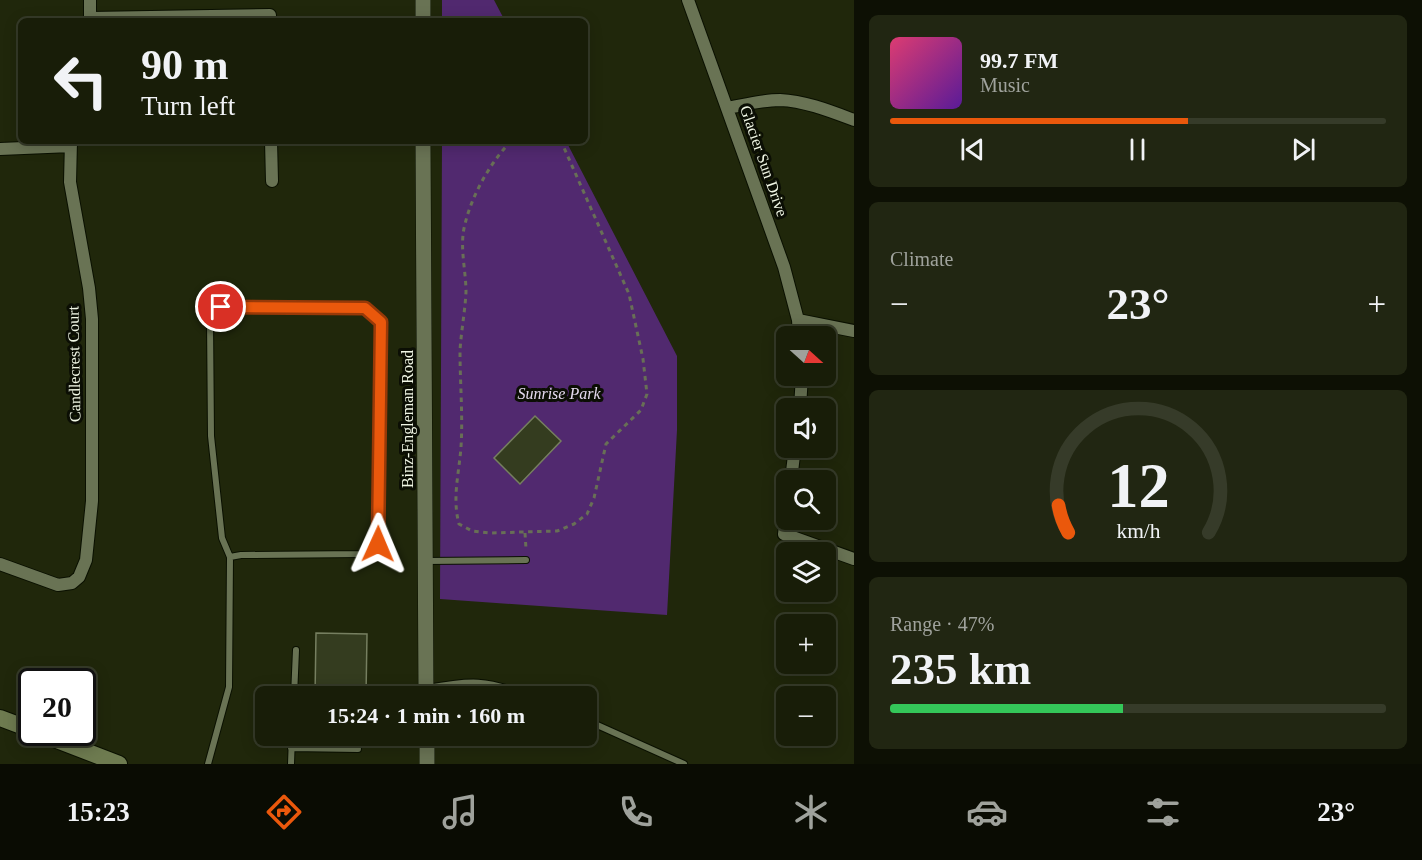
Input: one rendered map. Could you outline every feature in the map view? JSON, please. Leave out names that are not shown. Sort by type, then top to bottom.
[{"type":"main road","points":[[0,718],[18,725]]},
{"type":"main road","points":[[72,746],[119,764]]},
{"type":"street","points":[[90,0],[91,18]]},
{"type":"street","points":[[423,0],[423,18]]},
{"type":"street","name":"Glacier Sun Drive","points":[[688,0],[784,267],[798,326]]},
{"type":"street","points":[[727,108],[761,102],[793,101],[854,120]]},
{"type":"street","points":[[0,149],[71,144]]},
{"type":"street","name":"Candlecrest Court","points":[[0,564],[58,585],[72,583],[79,577],[86,560],[92,501],[92,319],[89,288],[70,182],[71,144]]},
{"type":"street","points":[[271,144],[272,181]]},
{"type":"street","name":"Binz-Engleman Road","points":[[423,144],[426,686]]},
{"type":"street","points":[[798,320],[854,331]]},
{"type":"street","points":[[785,530],[784,534],[854,560]]},
{"type":"street","points":[[427,746],[427,764]]},
{"type":"lane","points":[[208,764],[229,687],[230,557],[222,538],[211,436],[210,320],[221,307],[365,308],[381,322],[378,544],[371,553],[361,554],[230,557]]},
{"type":"lane","points":[[425,561],[526,560]]},
{"type":"lane","points":[[294,686],[296,650]]},
{"type":"lane","points":[[446,686],[463,681],[505,686]]},
{"type":"lane","points":[[597,725],[684,764]]},
{"type":"lane","points":[[291,764],[291,748],[358,749]]},
{"type":"path","points":[[509,144],[478,188],[469,209],[463,233],[466,293],[460,347],[460,449],[456,473],[456,506],[459,524],[472,531],[489,534],[557,531],[574,524],[587,514],[594,498],[606,444],[641,410],[647,394],[643,359],[629,294],[562,144]]},
{"type":"path","points":[[525,533],[526,560]]},
{"type":"green space","points":[[442,0],[494,0],[503,18],[442,18]]},
{"type":"green space","name":"Sunrise Park","points":[[442,144],[568,144],[677,356],[677,430],[667,615],[440,599]]},
{"type":"building","points":[[535,416],[561,441],[520,484],[494,458]]},
{"type":"building","points":[[316,633],[367,634],[366,686],[315,686]]},
{"type":"route","points":[[221,307],[365,308],[381,322],[378,544]]}]
